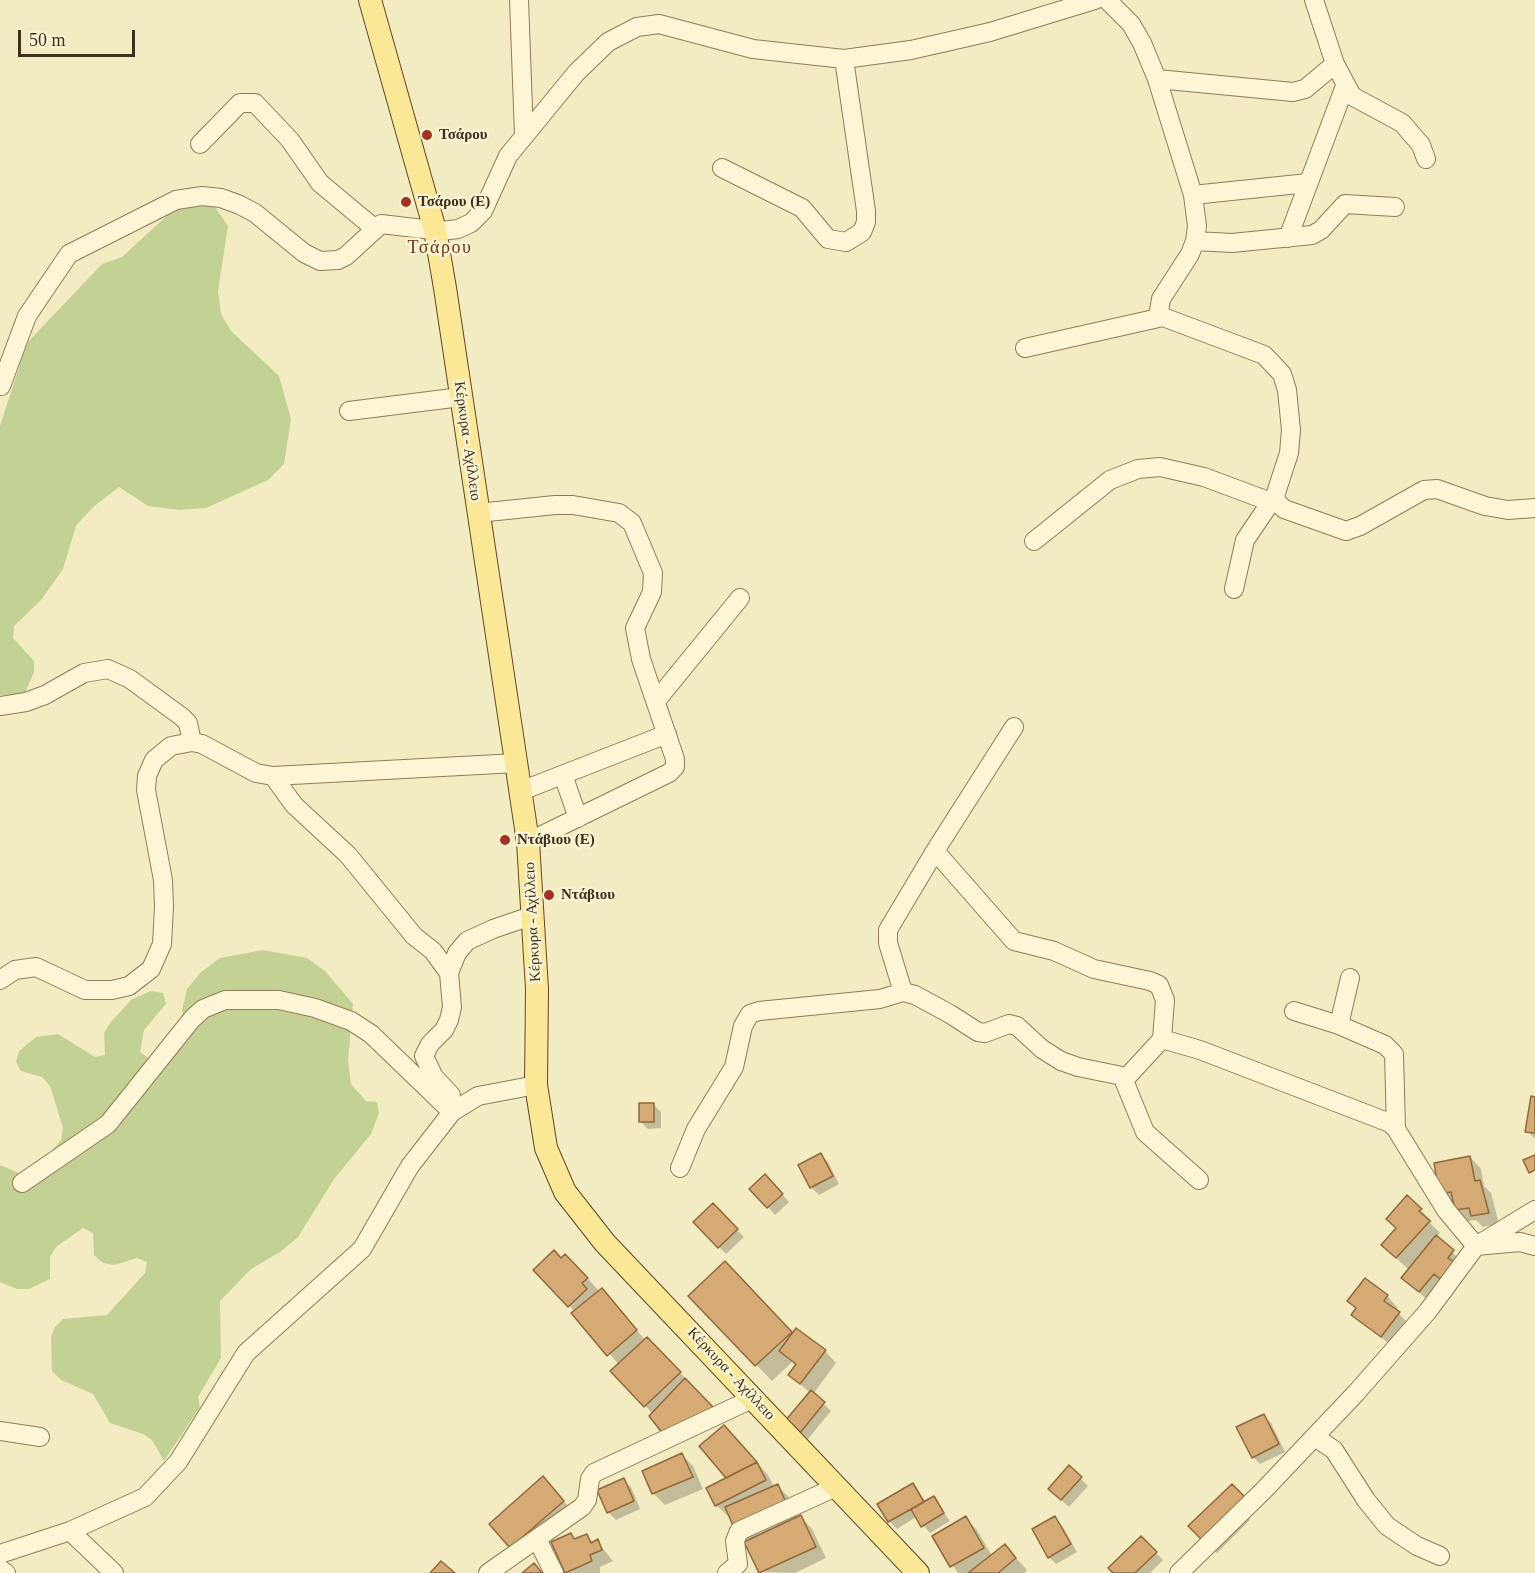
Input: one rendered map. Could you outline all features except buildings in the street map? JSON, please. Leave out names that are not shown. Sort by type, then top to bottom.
[{"type":"main road","name":"Κέρκυρα - Αχίλλειο","points":[[370,0],[435,230],[528,842],[534,915],[536,1085],[540,1125],[554,1171],[577,1209],[605,1243],[918,1573]]},
{"type":"street","points":[[519,0],[524,135]]},
{"type":"street","points":[[1,386],[27,316],[69,254],[176,200],[202,196],[222,198],[240,205],[255,213],[304,253],[320,261],[338,260],[346,256],[374,228],[385,223],[435,230],[458,229],[476,219],[485,207],[506,160],[524,135],[591,57],[616,37],[644,26],[659,24],[753,49],[844,59],[911,50],[982,34],[1095,0]]},
{"type":"street","points":[[1107,0],[1134,28],[1156,79],[1193,195],[1197,226],[1195,241],[1190,254],[1161,299],[1160,311],[1163,317]]},
{"type":"street","points":[[1314,0],[1335,64],[1345,86],[1359,102],[1393,118],[1413,133],[1426,159]]},
{"type":"street","points":[[723,168],[802,208],[828,239],[846,242],[862,232],[866,222],[866,211],[844,59]]},
{"type":"street","points":[[1156,79],[1293,92],[1305,89],[1335,64]]},
{"type":"street","points":[[1288,238],[1345,86]]},
{"type":"street","points":[[200,144],[240,103],[255,102],[290,140],[320,183],[374,228]]},
{"type":"street","points":[[1193,195],[1308,183]]},
{"type":"street","points":[[1195,241],[1232,243],[1317,234],[1345,204],[1395,207]]},
{"type":"street","points":[[1025,348],[1163,317],[1264,355],[1282,374],[1287,390],[1291,430],[1289,453],[1273,499],[1245,540],[1234,589]]},
{"type":"street","points":[[349,411],[461,397]]},
{"type":"street","points":[[1034,542],[1110,480],[1138,469],[1160,467],[1204,477],[1273,499],[1284,509],[1346,531],[1360,526],[1412,494],[1424,490],[1437,489],[1485,506],[1508,510],[1535,508]]},
{"type":"street","points":[[478,513],[573,505],[619,513],[632,523],[653,573],[652,592],[635,628],[641,659],[675,759],[673,770],[528,842]]},
{"type":"street","points":[[656,701],[740,598]]},
{"type":"street","points":[[0,705],[26,702],[45,695],[84,673],[108,669],[130,679],[182,717],[188,723],[192,742]]},
{"type":"street","points":[[903,992],[887,939],[888,930],[1014,727]]},
{"type":"street","points":[[521,791],[667,734]]},
{"type":"street","points":[[0,980],[15,970],[36,967],[85,990],[112,990],[129,987],[151,969],[162,944],[164,907],[162,880],[146,790],[147,776],[161,752],[171,746],[192,742],[202,744],[256,773],[273,776],[517,763]]},
{"type":"street","points":[[563,775],[578,818]]},
{"type":"street","points":[[273,776],[294,805],[348,855],[414,936],[433,951],[449,973]]},
{"type":"street","points":[[680,1168],[696,1129],[735,1067],[743,1026],[750,1014],[759,1011],[880,999],[903,992],[915,995],[978,1032],[985,1033],[1013,1024],[1061,1061],[1124,1078],[1134,1073],[1162,1039],[1165,1000],[1160,985],[1094,969],[1054,951],[1014,940],[935,851]]},
{"type":"street","points":[[456,1108],[434,1077],[424,1056],[430,1044],[444,1030],[449,1020],[452,1007],[449,973],[457,953],[467,941],[493,928],[534,915]]},
{"type":"street","points":[[1339,1025],[1350,978]]},
{"type":"street","points":[[21,1183],[108,1124],[192,1019],[203,1009],[225,1000],[279,1000],[315,1008],[351,1021],[371,1034],[456,1108]]},
{"type":"street","points":[[1294,1011],[1339,1025],[1385,1045],[1394,1054],[1396,1129]]},
{"type":"street","points":[[1162,1039],[1200,1050],[1390,1123],[1446,1210],[1476,1246]]},
{"type":"street","points":[[1124,1078],[1145,1132],[1199,1180]]},
{"type":"street","points":[[0,1554],[70,1531],[145,1497],[178,1462],[246,1353],[362,1249],[410,1166],[456,1108],[498,1091],[536,1085]]},
{"type":"street","points":[[1179,1573],[1315,1437],[1428,1311],[1476,1246],[1535,1210]]},
{"type":"street","points":[[1476,1246],[1520,1242],[1535,1246]]},
{"type":"street","points":[[488,1573],[584,1505],[590,1479],[594,1473],[754,1398]]},
{"type":"street","points":[[0,1431],[40,1437]]},
{"type":"street","points":[[1315,1437],[1334,1450],[1366,1500],[1387,1526],[1417,1546],[1440,1556]]},
{"type":"street","points":[[727,1573],[738,1564],[735,1541],[740,1531],[836,1487]]},
{"type":"street","points":[[70,1531],[114,1573]]},
{"type":"street","points":[[537,1539],[554,1573]]},
{"type":"street","points":[[0,1569],[6,1573]]},
{"type":"green space","points":[[193,203],[215,207],[228,226],[218,291],[221,314],[231,331],[279,376],[291,419],[284,464],[268,480],[206,508],[179,510],[148,506],[119,487],[92,508],[76,526],[63,569],[41,600],[14,626],[13,638],[34,661],[34,672],[25,693],[15,696],[0,695],[0,426],[27,343],[102,264],[122,257],[173,210]]},
{"type":"green space","points":[[263,950],[307,958],[325,971],[353,1004],[348,1061],[351,1084],[366,1101],[377,1102],[379,1113],[371,1134],[334,1179],[298,1237],[280,1252],[251,1269],[220,1301],[221,1358],[198,1397],[200,1407],[164,1461],[152,1440],[143,1434],[110,1423],[93,1394],[61,1380],[52,1371],[51,1337],[55,1327],[63,1319],[107,1315],[145,1273],[147,1262],[137,1258],[114,1265],[103,1263],[94,1255],[93,1233],[83,1228],[56,1247],[50,1257],[50,1279],[29,1289],[17,1289],[0,1282],[0,1165],[21,1174],[40,1165],[61,1140],[63,1128],[50,1086],[42,1077],[21,1071],[16,1062],[19,1051],[36,1037],[58,1034],[95,1057],[105,1055],[104,1033],[110,1023],[132,999],[151,991],[163,993],[166,1004],[144,1030],[140,1052],[157,1064],[168,1062],[176,1054],[183,1033],[185,1021],[182,1010],[187,989],[201,972],[220,958]]},
{"type":"place","name":"Τσάρου","points":[[427,135]]},
{"type":"place","name":"Τσάρου (E)","points":[[406,202]]},
{"type":"place","name":"Ντάβιου (E)","points":[[505,840]]},
{"type":"place","name":"Ντάβιου","points":[[549,895]]},
{"type":"district","name":"Τσάρου","points":[[440,248]]}]
